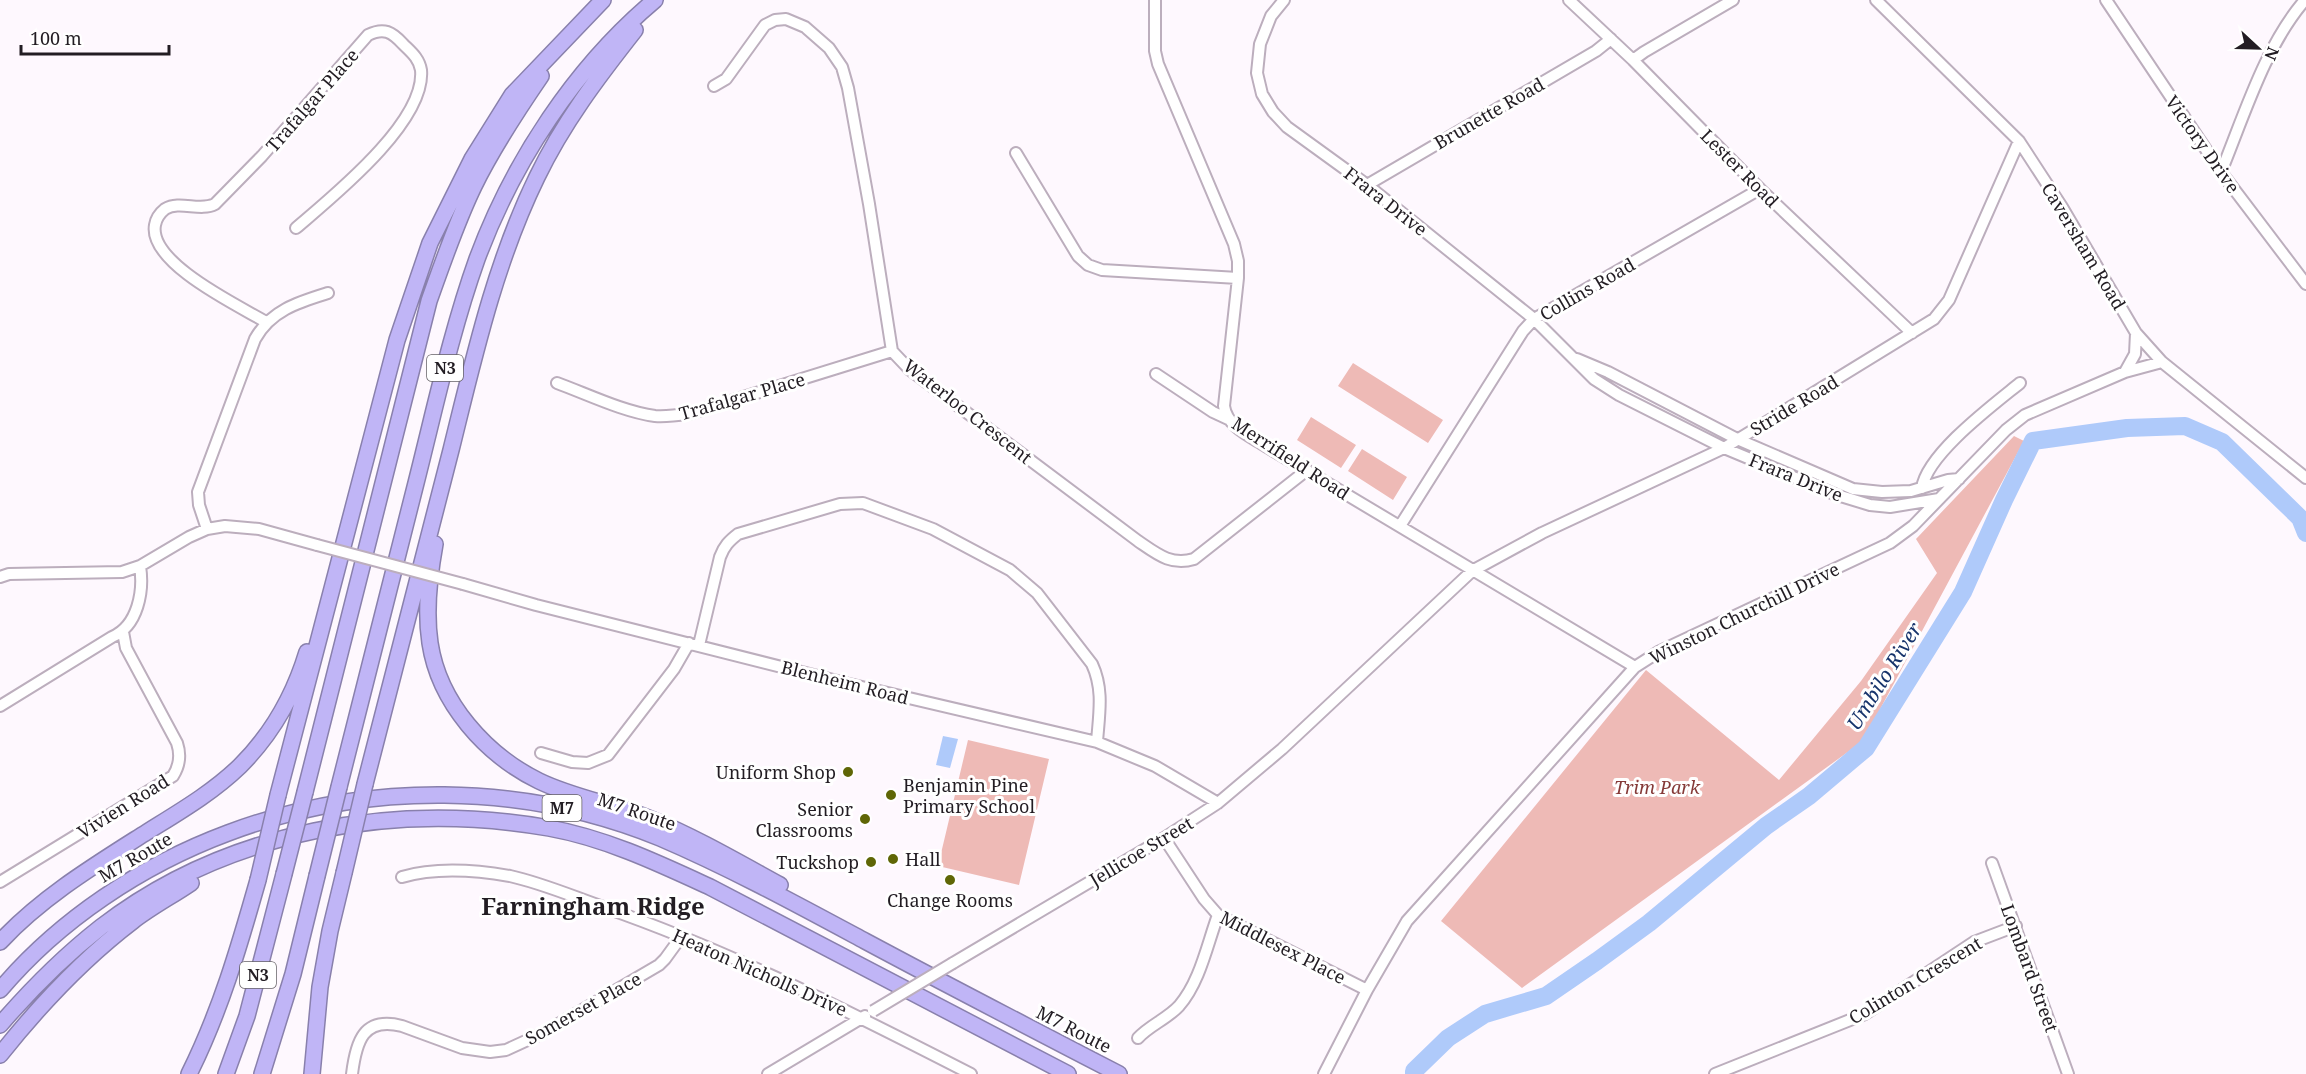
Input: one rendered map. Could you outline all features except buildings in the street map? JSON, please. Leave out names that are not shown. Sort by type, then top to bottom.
[{"type":"highway","name":"N3","points":[[226,1074],[247,1016],[411,369],[429,301],[450,241],[474,186],[499,140],[564,41],[603,0]]},
{"type":"highway","name":"N3","points":[[262,1074],[293,974],[453,338],[477,260],[502,199],[538,138],[581,75],[636,16],[656,0]]},
{"type":"highway","points":[[312,1074],[320,987],[330,931],[365,784],[500,266],[537,177],[557,139],[598,77],[638,27],[664,0]]},
{"type":"highway","points":[[189,1074],[219,1008],[232,971],[258,880],[278,795],[405,312],[430,243],[472,159],[506,104],[564,41]]},
{"type":"highway","points":[[458,423],[435,549],[428,598],[428,619],[430,646],[441,677],[460,714],[476,735],[496,755],[523,773],[566,792],[649,818],[679,832],[840,918],[912,966]]},
{"type":"highway","points":[[0,942],[28,914],[64,886],[207,794],[256,748],[283,710],[294,688],[322,603],[338,568]]},
{"type":"highway","name":"M7 Route","points":[[0,990],[37,951],[94,904],[121,886],[187,849],[254,823],[308,809],[381,797],[419,794],[506,798],[575,811],[633,828],[709,860],[1119,1074]]},
{"type":"highway","name":"M7","points":[[0,1024],[55,967],[102,927],[134,905],[210,864],[277,839],[311,830],[367,821],[428,817],[549,828],[601,842],[672,869],[1068,1074]]},
{"type":"highway","points":[[0,1055],[44,1002],[90,957],[134,920],[194,882],[210,864]]},
{"type":"street","name":"Merrifield Road","points":[[1155,0],[1155,51],[1158,64],[1234,244],[1238,261],[1224,406],[1228,419],[1252,437],[1635,667]]},
{"type":"street","name":"Frara Drive","points":[[1284,0],[1271,16],[1260,44],[1257,73],[1262,94],[1273,112],[1287,127],[1367,185],[1534,319],[1594,379],[1619,395],[1724,448],[1834,494],[1870,505],[1901,506],[1941,499]]},
{"type":"street","name":"Lester Road","points":[[1569,0],[1633,60],[1760,189],[1912,333]]},
{"type":"street","points":[[1633,60],[1733,0]]},
{"type":"street","name":"Caversham Road","points":[[1876,0],[2019,141],[2062,207],[2136,333],[2162,362],[2306,478]]},
{"type":"street","name":"Victory Drive","points":[[2106,0],[2221,172],[2306,284]]},
{"type":"street","points":[[2221,172],[2279,36],[2294,13],[2306,0]]},
{"type":"street","name":"Waterloo Crescent","points":[[714,86],[726,79],[755,36],[765,25],[775,20],[786,19],[804,27],[829,48],[842,67],[848,88],[892,351],[910,370],[1138,541],[1167,560],[1177,562],[1194,559],[1307,470]]},
{"type":"street","name":"Trafalgar Place","points":[[266,322],[183,271],[162,249],[154,229],[156,221],[165,209],[172,206],[205,207],[215,204],[262,156],[368,35],[378,30],[387,30],[417,57],[421,69],[416,96],[392,139],[330,199],[296,228]]},
{"type":"street","name":"Brunette Road","points":[[1367,185],[1596,51],[1611,39]]},
{"type":"street","name":"Stride Road","points":[[1472,571],[1542,533],[1724,448],[1934,319],[1949,300],[2019,141]]},
{"type":"street","points":[[1016,153],[1078,255],[1088,265],[1102,270],[1238,278]]},
{"type":"street","name":"Collins Road","points":[[1400,526],[1523,331],[1534,319],[1760,189]]},
{"type":"street","points":[[0,577],[46,573],[110,574],[140,566],[189,537],[207,530],[198,492],[255,339],[266,322],[277,313],[328,293]]},
{"type":"street","points":[[2125,372],[2135,354],[2136,333]]},
{"type":"street","name":"Trafalgar Place","points":[[558,383],[653,416],[671,417],[692,413],[892,351]]},
{"type":"street","name":"Frara Drive","points":[[1574,358],[1608,372],[1737,439],[1853,489],[1911,492],[1948,480],[1959,479]]},
{"type":"street","name":"Winston Churchill Drive","points":[[1324,1074],[1367,990],[1407,921],[1635,667],[1660,651],[1890,543],[1913,526],[2006,430],[2025,415],[2125,372],[2162,362]]},
{"type":"street","points":[[1156,374],[1213,412],[1228,419]]},
{"type":"street","points":[[1922,488],[1927,472],[1942,452],[2020,383]]},
{"type":"street","points":[[541,753],[572,762],[588,763],[608,755],[694,644],[720,557],[730,540],[738,534],[840,504],[863,503],[933,529],[1010,570],[1037,593],[1092,664],[1098,678],[1101,694],[1097,742]]},
{"type":"street","points":[[1901,506],[1909,512],[1913,526]]},
{"type":"street","name":"Blenheim Road","points":[[207,530],[225,526],[242,526],[849,684],[1097,742],[1155,766],[1218,803]]},
{"type":"street","points":[[0,706],[112,636],[123,632],[137,607],[142,591],[140,566]]},
{"type":"street","name":"Jellicoe Street","points":[[768,1074],[1164,838],[1218,803],[1282,749],[1472,571]]},
{"type":"street","name":"Vivien Road","points":[[0,882],[173,776],[177,769],[180,751],[177,743],[126,648],[123,632]]},
{"type":"street","name":"Middlesex Place","points":[[1164,838],[1204,899],[1218,915],[1367,990]]},
{"type":"street","name":"Lombard Street","points":[[1992,863],[2068,1074]]},
{"type":"street","name":"Heaton Nicholls Drive","points":[[402,877],[420,872],[455,870],[512,877],[635,918],[862,1018],[971,1074]]},
{"type":"street","points":[[1138,1038],[1148,1028],[1177,1008],[1188,994],[1218,915]]},
{"type":"street","name":"Colinton Crescent","points":[[1715,1074],[1864,1014],[1974,942],[2016,926]]},
{"type":"street","name":"Somerset Place","points":[[352,1074],[355,1051],[361,1036],[380,1024],[390,1023],[469,1049],[489,1052],[506,1050],[543,1033],[658,965],[681,937]]},
{"type":"green space","points":[[1353,363],[1443,420],[1428,443],[1338,386]]},
{"type":"green space","points":[[1311,417],[1356,445],[1341,468],[1297,440]]},
{"type":"green space","name":"Trim Park","points":[[2014,436],[2024,441],[1863,741],[1522,988],[1441,921],[1646,670],[1779,780],[1861,681],[1937,573],[1916,539]]},
{"type":"green space","points":[[1362,449],[1407,477],[1393,500],[1348,471]]},
{"type":"green space","points":[[968,740],[1049,759],[1019,885],[938,866]]},
{"type":"water","points":[[943,736],[958,739],[950,768],[936,765]]},
{"type":"waterway","name":"Umbilo River","points":[[1414,1074],[1414,1071],[1448,1038],[1485,1014],[1546,996],[1597,961],[1649,923],[1766,826],[1809,796],[1866,748],[1963,592],[2033,441],[2127,428],[2185,426],[2222,442],[2300,518],[2306,533]]},
{"type":"place","name":"Uniform Shop","points":[[848,772]]},
{"type":"place","name":"Benjamin Pine Primary School","points":[[891,795]]},
{"type":"place","name":"Senior Classrooms","points":[[865,819]]},
{"type":"place","name":"Hall","points":[[893,859]]},
{"type":"place","name":"Tuckshop","points":[[871,862]]},
{"type":"place","name":"Change Rooms","points":[[950,880]]},
{"type":"district","name":"Farningham Ridge","points":[[593,905]]}]
